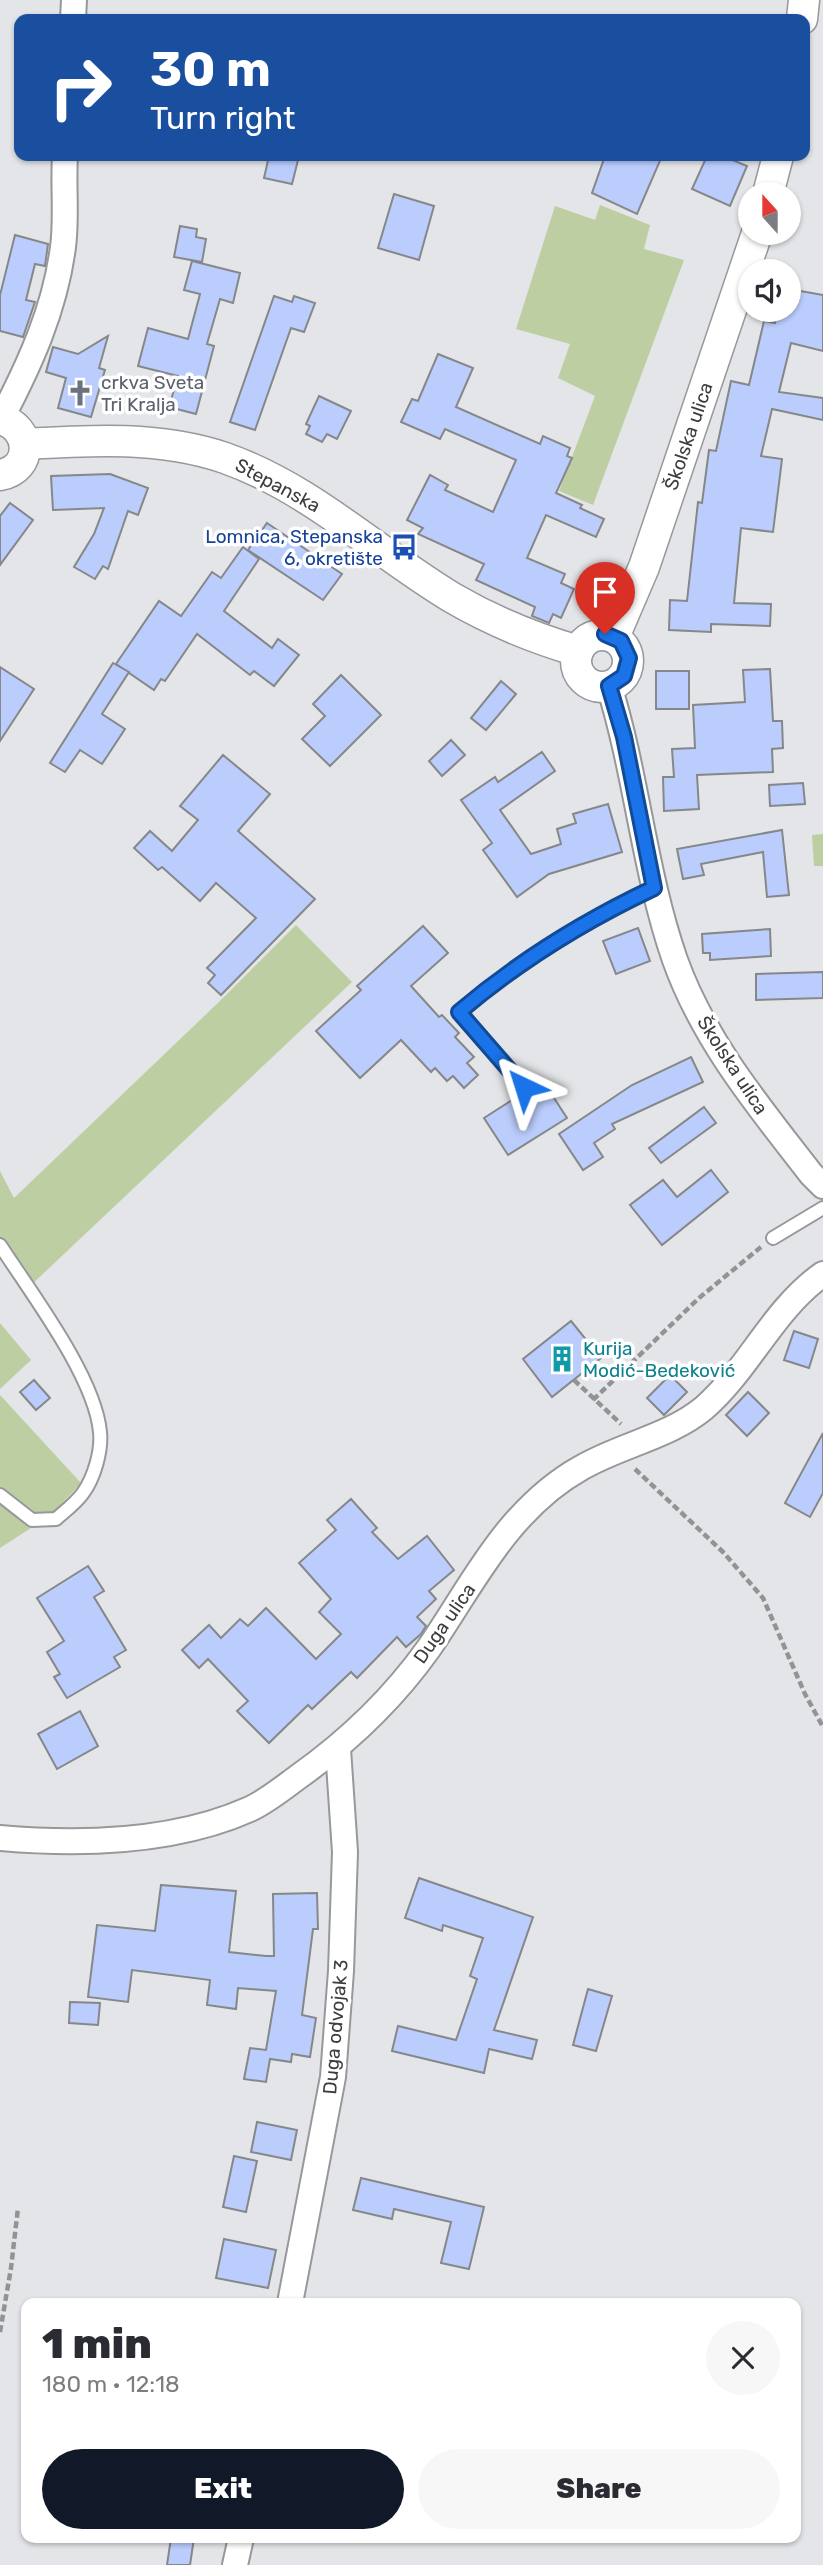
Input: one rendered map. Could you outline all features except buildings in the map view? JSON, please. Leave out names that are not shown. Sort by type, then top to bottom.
[{"type":"street","points":[[0,475],[15,469],[21,462],[25,444],[18,427],[1,419],[44,329],[57,284],[64,244],[65,161]]},
{"type":"street","points":[[771,182],[777,161]]},
{"type":"street","name":"Školska ulica","points":[[614,637],[644,567],[753,245]]},
{"type":"street","name":"Stepanska","points":[[25,444],[125,440],[185,447],[224,458],[250,468],[308,498],[394,559],[471,608],[507,627],[578,651]]},
{"type":"street","points":[[605,634],[614,637],[626,649],[628,667],[624,676],[609,686],[599,687],[582,678],[576,660],[578,651],[589,638],[605,634]]},
{"type":"street","name":"Školska ulica","points":[[609,686],[624,737],[654,888],[676,961],[722,1054],[811,1174],[823,1185]]},
{"type":"street","name":"Duga ulica","points":[[0,1838],[35,1841],[122,1838],[197,1827],[252,1808],[338,1749],[377,1712],[428,1649],[509,1530],[541,1496],[581,1468],[674,1426],[701,1410],[725,1389],[761,1338],[800,1294],[823,1274]]},
{"type":"street","name":"Duga odvojak 3","points":[[291,2298],[333,2077],[341,1971],[345,1852],[338,1749]]},
{"type":"street","points":[[235,2565],[240,2543]]},
{"type":"lane","points":[[524,1087],[459,1012],[530,957],[598,916],[654,888]]},
{"type":"lane","points":[[773,1238],[823,1208]]},
{"type":"lane","points":[[0,1245],[49,1320],[90,1391],[100,1433],[95,1466],[83,1493],[56,1519],[32,1520],[0,1495]]},
{"type":"path","points":[[593,1400],[699,1298],[773,1238]]},
{"type":"path","points":[[574,1380],[639,1442]]},
{"type":"path","points":[[616,1452],[723,1552],[762,1598],[805,1694],[823,1727]]},
{"type":"path","points":[[0,2332],[18,2208]]},
{"type":"green space","points":[[600,205],[650,225],[644,249],[684,260],[593,505],[559,491],[595,396],[558,378],[570,344],[516,329],[555,206],[595,220]]},
{"type":"green space","points":[[823,834],[823,866],[814,866],[812,835]]},
{"type":"green space","points":[[296,925],[352,982],[28,1288],[0,1248],[0,1171],[14,1198]]},
{"type":"green space","points":[[0,1323],[31,1360],[0,1389]]},
{"type":"green space","points":[[0,1395],[81,1483],[51,1515],[0,1548]]},
{"type":"place","name":"crkva Sveta Tri Kralja","points":[[80,393]]},
{"type":"place","name":"Lomnica, Stepanska 6, okretište","points":[[404,547]]},
{"type":"place","name":"Kurija Modić-Bedeković","points":[[562,1359]]},
{"type":"route","points":[[524,1087],[459,1012],[530,957],[598,916],[654,888],[624,737],[609,686],[624,676],[629,658],[621,641],[605,634]]}]
